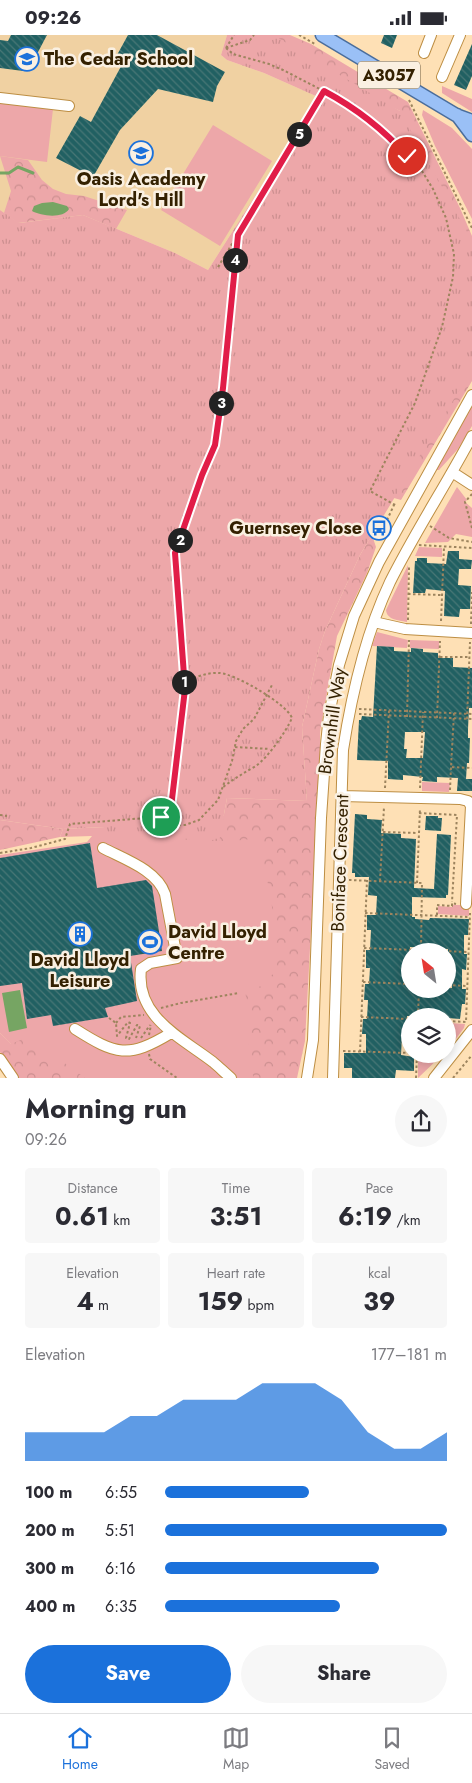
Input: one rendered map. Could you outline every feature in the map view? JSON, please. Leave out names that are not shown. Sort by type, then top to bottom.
[{"type":"main road","name":"A3057","points":[[319,39],[456,115],[472,121]]},
{"type":"main road","name":"A3057","points":[[456,115],[472,135]]},
{"type":"street","points":[[424,53],[431,35]]},
{"type":"street","points":[[442,77],[456,36]]},
{"type":"street","points":[[0,98],[69,106]]},
{"type":"street","name":"Brownhill Way","points":[[307,1078],[312,1040],[326,744],[329,715],[339,665],[354,615],[371,577],[472,395]]},
{"type":"street","name":"Boniface Crescent","points":[[333,1078],[343,750],[349,711],[358,671],[374,621],[390,582],[472,436]]},
{"type":"street","points":[[452,472],[472,485]]},
{"type":"street","points":[[374,621],[408,630],[471,633]]},
{"type":"street","points":[[342,796],[468,801],[471,806],[470,875],[466,904]]},
{"type":"street","points":[[103,848],[147,871],[162,886],[165,894],[177,958],[150,963],[141,969],[140,979],[144,996],[160,1023],[171,1033],[213,1062],[231,1078]]},
{"type":"street","points":[[75,1029],[111,1049],[133,1051],[156,1042],[171,1033]]},
{"type":"street","points":[[439,1076],[472,1030]]},
{"type":"street","points":[[0,1059],[13,1078]]},
{"type":"path","points":[[226,48],[234,35]]},
{"type":"path","points":[[226,48],[250,40],[254,35]]},
{"type":"path","points":[[299,35],[319,39]]},
{"type":"path","points":[[226,48],[233,54],[270,64],[354,107],[375,124],[422,171],[442,207],[454,253],[451,291],[431,362],[416,403],[370,491],[395,505],[387,520]]},
{"type":"path","points":[[218,267],[324,91]]},
{"type":"path","points":[[409,100],[472,228]]},
{"type":"path","points":[[0,853],[31,848],[65,839],[70,824],[170,816],[185,689],[175,553],[202,475],[215,445],[223,388],[238,235]]},
{"type":"path","points":[[472,493],[465,502],[472,528]]},
{"type":"path","points":[[430,526],[449,538],[472,542]]},
{"type":"path","points":[[411,545],[472,548]]},
{"type":"path","points":[[437,718],[444,547]]},
{"type":"path","points":[[407,717],[409,567]]},
{"type":"path","points":[[466,719],[472,592]]},
{"type":"path","points":[[408,594],[442,595]]},
{"type":"path","points":[[440,657],[469,657]]},
{"type":"path","points":[[184,681],[218,673],[228,674],[266,695],[290,713],[292,718],[289,725],[257,765],[235,777],[222,788]]},
{"type":"path","points":[[161,817],[173,825],[185,825],[199,820],[218,800],[235,747],[243,729],[254,719],[272,685]]},
{"type":"path","points":[[349,711],[389,710],[472,714]]},
{"type":"path","points":[[380,881],[389,710]]},
{"type":"path","points":[[349,711],[388,716],[472,719]]},
{"type":"path","points":[[416,883],[423,712]]},
{"type":"path","points":[[450,799],[454,713]]},
{"type":"path","points":[[235,747],[271,749]]},
{"type":"path","points":[[451,767],[472,768]]},
{"type":"path","points":[[420,813],[457,815],[452,906],[437,905],[437,915]]},
{"type":"path","points":[[0,815],[7,816]]},
{"type":"path","points":[[383,832],[418,833]]},
{"type":"path","points":[[339,879],[422,883],[421,943]]},
{"type":"path","points":[[360,1052],[360,998],[363,982],[367,881]]},
{"type":"path","points":[[452,903],[466,904]]},
{"type":"path","points":[[365,913],[470,917],[466,1022],[456,1021]]},
{"type":"path","points":[[361,923],[365,922]]},
{"type":"path","points":[[469,927],[472,923]]},
{"type":"path","points":[[364,948],[401,949]]},
{"type":"path","points":[[456,951],[472,953]]},
{"type":"path","points":[[363,982],[401,984]]},
{"type":"path","points":[[456,985],[467,986]]},
{"type":"path","points":[[116,1023],[121,1017],[148,1014],[181,1003],[238,993]]},
{"type":"path","points":[[361,1017],[401,1019]]},
{"type":"path","points":[[333,1051],[401,1053]]},
{"type":"path","points":[[453,1078],[472,1055]]},
{"type":"path","points":[[416,1063],[416,1078]]},
{"type":"shaded area","name":"Oasis Academy Lord's Hill","points":[[0,35],[227,35],[221,55],[227,60],[264,73],[318,97],[208,270],[175,253],[83,215],[18,223],[0,210]]},
{"type":"shaded area","points":[[53,202],[67,206],[69,209],[57,215],[46,215],[32,211],[34,206]]},
{"type":"shaded area","points":[[20,990],[27,1028],[9,1032],[2,993]]},
{"type":"green space","points":[[227,35],[273,35],[400,111],[472,241],[472,369],[360,555],[325,631],[319,649],[302,727],[307,801],[227,798],[219,841],[104,836],[104,827],[63,829],[0,820],[0,210],[19,223],[83,215],[175,253],[208,270],[318,97],[264,73],[227,60],[221,55]]},
{"type":"green space","points":[[244,35],[290,35],[311,44],[408,102],[472,236],[472,381],[401,500],[394,498],[400,111]]},
{"type":"green space","points":[[442,86],[472,99],[472,112],[442,93]]},
{"type":"green space","points":[[0,102],[53,109],[47,162],[0,156]]},
{"type":"green space","points":[[423,110],[452,128],[472,149],[472,219],[435,146],[422,115]]},
{"type":"green space","points":[[213,125],[272,161],[220,246],[161,210]]},
{"type":"green space","points":[[0,156],[28,160],[42,180],[53,189],[66,194],[84,196],[127,210],[116,229],[83,215],[18,223],[4,213],[11,191]]},
{"type":"green space","points":[[472,403],[472,426],[458,449],[439,470],[432,470]]},
{"type":"green space","points":[[457,487],[467,500],[465,502],[472,508],[472,537],[456,534],[448,542],[425,543]]},
{"type":"green space","points":[[372,535],[376,547],[367,573],[337,636],[320,732],[320,763],[305,1041],[297,1078],[254,1078],[246,1053],[255,1015],[249,1015],[245,991],[268,984],[267,977],[276,973],[276,939],[259,841],[253,838],[219,841],[227,798],[307,801],[302,727],[319,649],[325,631],[360,555]]},
{"type":"green space","points":[[419,547],[442,548],[442,557],[415,556]]},
{"type":"green space","points":[[408,565],[407,622],[391,618],[386,610]]},
{"type":"green space","points":[[377,632],[408,640],[407,648],[372,646]]},
{"type":"green space","points":[[410,640],[439,641],[439,649],[410,648]]},
{"type":"green space","points":[[422,782],[450,783],[449,792],[422,791]]},
{"type":"green space","name":"David Lloyd Centre","points":[[313,807],[286,1078],[44,1078],[0,1033],[0,855],[87,842],[92,836],[60,837],[63,829],[105,827]]},
{"type":"green space","points":[[0,820],[63,829],[60,837],[0,850]]},
{"type":"green space","points":[[453,905],[469,905],[469,916],[438,914],[438,906],[452,907]]},
{"type":"green space","points":[[456,1023],[465,1024],[456,1039]]},
{"type":"green space","points":[[0,1033],[11,1044],[23,1039],[50,1061],[55,1056],[85,1078],[17,1078],[0,1052]]},
{"type":"green space","points":[[418,1063],[434,1063],[418,1078]]},
{"type":"building","points":[[11,35],[47,35],[37,54],[34,52],[23,71],[0,68],[0,40],[8,41]]},
{"type":"building","points":[[128,35],[157,35],[225,72],[217,86],[213,102],[158,89],[120,130],[93,177],[56,158],[80,116],[91,122],[125,59],[117,55]]},
{"type":"building","points":[[384,35],[397,35],[392,48],[381,43]]},
{"type":"building","points":[[472,44],[472,76],[466,90],[454,85]]},
{"type":"building","points":[[448,551],[459,551],[459,559],[472,560],[471,569],[459,569],[458,585],[471,586],[470,609],[460,609],[459,617],[444,616],[445,591],[426,589],[425,593],[413,593],[415,561],[417,561],[417,558],[427,558],[427,563],[446,564]]},
{"type":"building","points":[[377,646],[394,647],[394,651],[411,652],[411,648],[423,649],[423,652],[438,653],[438,658],[453,658],[453,667],[472,668],[472,708],[469,708],[469,763],[467,763],[466,779],[472,779],[472,791],[457,791],[458,778],[437,777],[437,782],[422,781],[423,777],[403,775],[403,780],[388,779],[388,761],[357,760],[359,720],[361,720],[362,716],[373,717]],"holes":[[[405,732],[425,732],[423,758],[406,758],[407,749],[404,749]]]},
{"type":"building","points":[[355,814],[367,815],[367,819],[382,820],[381,833],[401,834],[401,838],[416,839],[414,888],[434,889],[437,834],[451,835],[448,895],[446,895],[446,898],[412,897],[412,917],[429,920],[430,918],[469,919],[468,935],[464,935],[464,954],[467,954],[466,970],[462,969],[462,989],[466,989],[465,1004],[462,1004],[460,1019],[456,1019],[456,1008],[401,1008],[401,1063],[414,1063],[414,1071],[396,1070],[395,1078],[352,1078],[352,1068],[344,1068],[344,1053],[366,1053],[366,1034],[362,1034],[363,1019],[367,1019],[368,1000],[364,1000],[365,984],[369,984],[370,968],[366,968],[366,950],[370,950],[371,930],[367,930],[367,915],[376,915],[377,896],[368,895],[369,877],[355,877],[355,873],[352,873]]},
{"type":"building","points":[[426,816],[442,818],[441,831],[425,830]]},
{"type":"building","name":"David Lloyd Leisure","points":[[90,843],[97,888],[146,880],[152,886],[162,951],[130,956],[137,1001],[105,1008],[108,1017],[53,1026],[51,1015],[27,1019],[22,983],[0,986],[0,858]]},
{"type":"waterway","points":[[0,173],[9,173],[18,167],[33,173]]},
{"type":"place","name":"The Cedar School","points":[[27,59]]},
{"type":"place","name":"Oasis Academy Lord's Hill","points":[[141,153]]},
{"type":"place","name":"Guernsey Close","points":[[379,528]]},
{"type":"place","name":"David Lloyd Leisure","points":[[80,934]]},
{"type":"place","name":"David Lloyd Centre","points":[[150,942]]},
{"type":"route","points":[[161,817],[170,816],[185,689],[175,553],[202,475],[215,445],[223,388],[238,235],[324,91],[354,107],[375,124],[407,156]]}]
